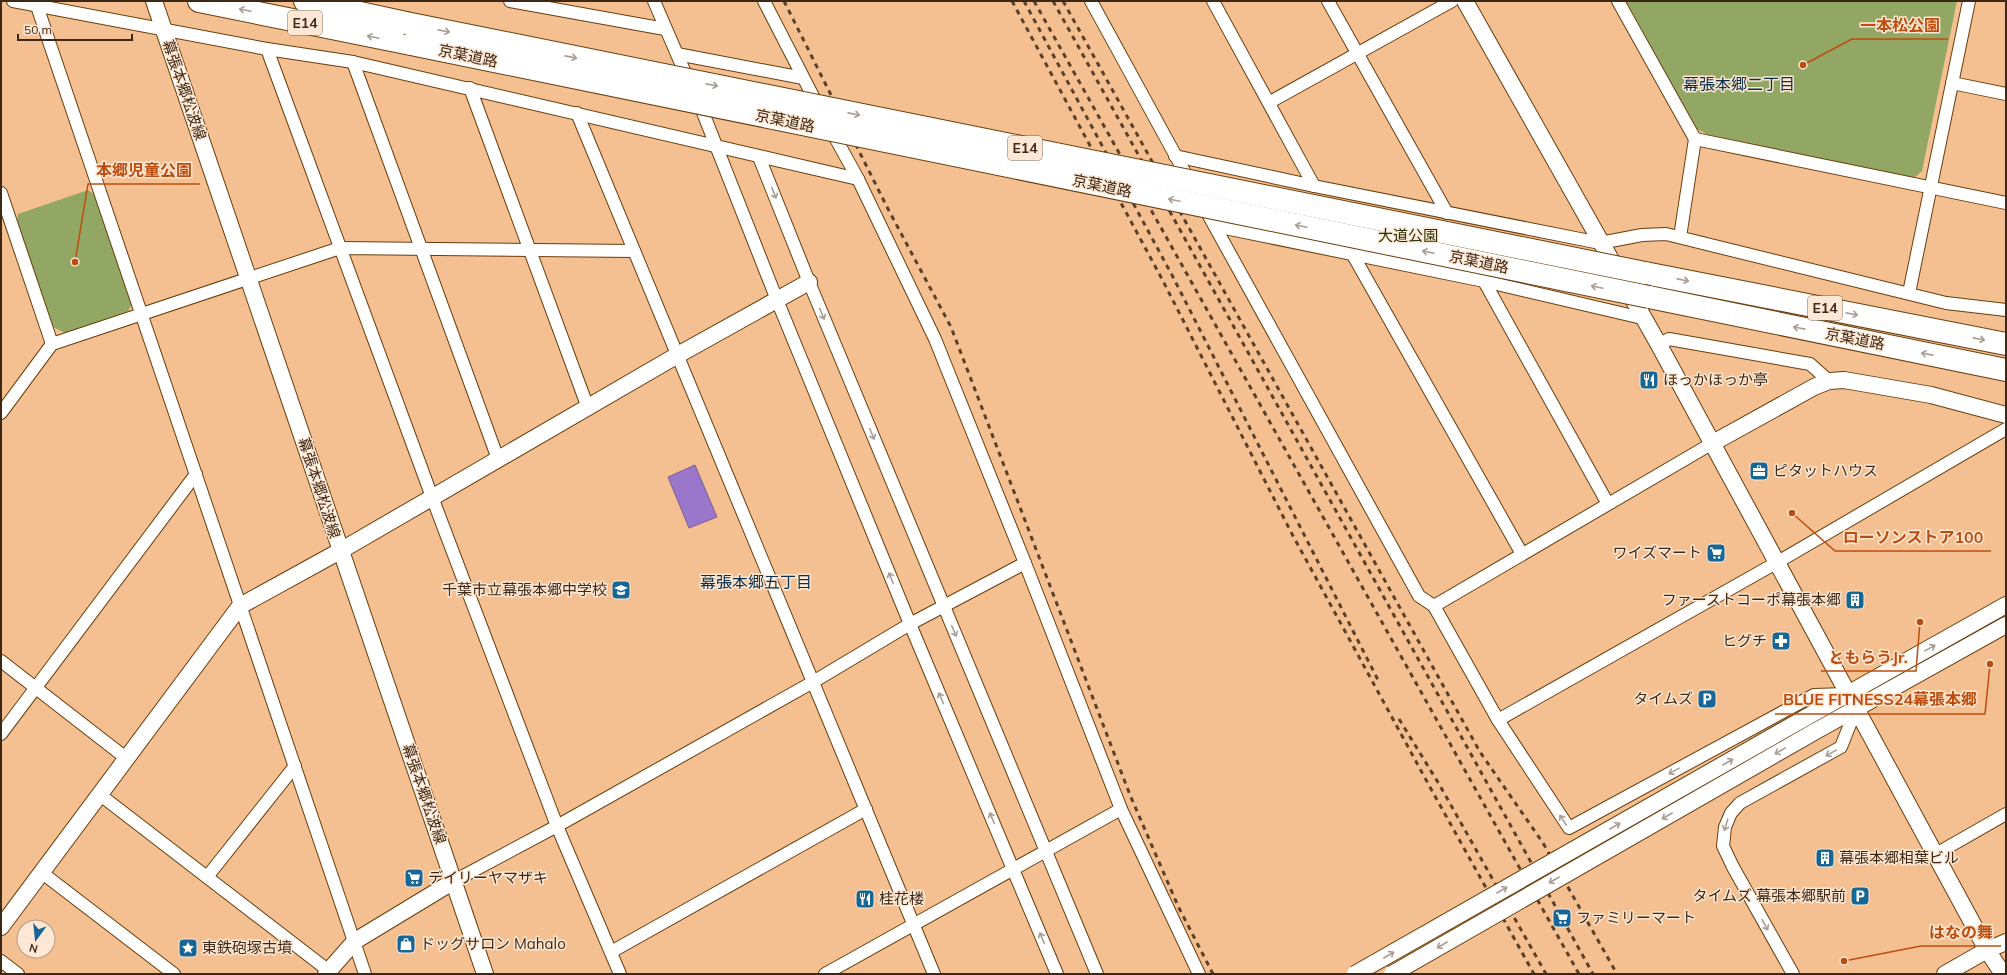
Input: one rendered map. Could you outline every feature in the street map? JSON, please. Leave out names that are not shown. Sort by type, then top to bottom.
[{"type":"highway","name":"京葉道路","points":[[199,1],[2006,370]]},
{"type":"highway","name":"京葉道路","points":[[305,1],[406,23],[1645,273],[2006,344]]},
{"type":"street","points":[[13,1],[163,28],[266,49],[353,62],[858,179]]},
{"type":"street","name":"幕張本郷松波線","points":[[154,1],[250,279],[340,551],[485,974]]},
{"type":"street","points":[[510,1],[665,30]]},
{"type":"street","points":[[654,1],[665,30],[677,54],[717,147],[777,300],[910,624],[1057,974]]},
{"type":"street","points":[[764,1],[803,78],[858,179],[935,339],[1025,563],[1121,809],[1199,974]]},
{"type":"street","points":[[1091,1],[1175,156],[1419,596],[1434,606],[1498,720],[1569,828],[1814,695],[1848,694]]},
{"type":"street","points":[[1213,1],[1270,102],[1314,186]]},
{"type":"street","points":[[1328,1],[1446,213]]},
{"type":"street","points":[[1270,102],[1452,1]]},
{"type":"street","points":[[1465,1],[1642,318],[1659,345],[1711,444],[1987,950],[2003,974]]},
{"type":"street","points":[[1618,1],[1695,139],[1680,237]]},
{"type":"street","points":[[1908,293],[1969,1]]},
{"type":"street","points":[[37,6],[365,974]]},
{"type":"street","points":[[266,49],[432,497],[557,826],[620,974]]},
{"type":"street","points":[[677,54],[803,78]]},
{"type":"street","points":[[353,62],[498,459]]},
{"type":"street","points":[[1952,83],[2006,94]]},
{"type":"street","points":[[470,88],[588,408]]},
{"type":"street","points":[[577,113],[676,356],[934,974]]},
{"type":"street","points":[[1695,139],[2006,203]]},
{"type":"street","points":[[1175,156],[1314,186],[1600,243],[1642,235],[1666,234],[1946,303],[2006,310]]},
{"type":"street","points":[[759,157],[809,282],[1098,974]]},
{"type":"street","points":[[1,193],[52,344]]},
{"type":"street","points":[[1214,226],[1484,281],[1642,318]]},
{"type":"street","points":[[1,413],[52,344],[340,248],[634,251]]},
{"type":"street","points":[[1353,255],[1522,554]]},
{"type":"street","points":[[1484,281],[1608,504]]},
{"type":"street","points":[[1,927],[240,606],[340,551],[676,356],[809,282]]},
{"type":"street","points":[[1659,345],[1669,339],[1810,364],[1829,381]]},
{"type":"street","points":[[1434,606],[1711,444],[1814,387],[1829,381],[1844,380],[1931,395],[2006,415]]},
{"type":"street","points":[[1498,720],[1776,563],[2006,429]]},
{"type":"street","points":[[1,734],[196,474]]},
{"type":"street","points":[[99,794],[328,972],[354,941],[454,881],[557,826],[813,682],[910,624],[1025,563]]},
{"type":"street","points":[[1355,974],[2006,605]]},
{"type":"street","points":[[1392,974],[1814,732],[2006,626]]},
{"type":"street","points":[[1,661],[126,758]]},
{"type":"street","points":[[1793,974],[1733,867],[1723,846],[1725,827],[1731,813],[1740,803],[1841,747],[1856,709]]},
{"type":"street","points":[[207,877],[295,766]]},
{"type":"street","points":[[611,952],[866,809]]},
{"type":"street","points":[[826,974],[1121,809]]},
{"type":"street","points":[[1936,854],[2006,814]]},
{"type":"street","points":[[41,872],[174,974]]},
{"type":"street","points":[[1945,974],[1987,950],[2006,942]]},
{"type":"street","points":[[1,961],[18,974]]},
{"type":"green space","points":[[1626,1],[1957,1],[1922,171],[1914,178],[1708,135],[1697,129]]},
{"type":"green space","points":[[88,190],[95,195],[133,302],[128,311],[65,333],[53,327],[17,223],[18,214]]},
{"type":"shaded area","points":[[695,465],[717,517],[689,528],[668,477]]},
{"type":"railway","points":[[784,1],[887,207],[951,327],[1130,795],[1178,906],[1213,974]]},
{"type":"railway","points":[[1012,1],[1162,279],[1292,534],[1534,974]]},
{"type":"railway","points":[[1024,1],[1173,277],[1378,680]]},
{"type":"railway","points":[[1034,1],[1579,974]]},
{"type":"railway","points":[[1053,1],[1593,974]]},
{"type":"railway","points":[[1063,1],[1480,752],[1543,843],[1617,974]]},
{"type":"railway","points":[[1399,719],[1439,784],[1546,974]]},
{"type":"place","name":"一本松公園","points":[[1803,65]]},
{"type":"place","name":"本郷児童公園","points":[[75,262]]},
{"type":"place","name":"ほっかほっか亭","points":[[1649,380]]},
{"type":"place","name":"ピタットハウス","points":[[1759,471]]},
{"type":"place","name":"ローソンストア100","points":[[1792,513]]},
{"type":"place","name":"ワイズマート","points":[[1716,553]]},
{"type":"place","name":"千葉市立幕張本郷中学校","points":[[621,590]]},
{"type":"place","name":"ファーストコーポ幕張本郷","points":[[1855,600]]},
{"type":"place","name":"ともらうJr.","points":[[1920,622]]},
{"type":"place","name":"ヒグチ","points":[[1781,641]]},
{"type":"place","name":"BLUE FITNESS24幕張本郷","points":[[1990,664]]},
{"type":"place","name":"タイムズ","points":[[1707,699]]},
{"type":"place","name":"幕張本郷相葉ビル","points":[[1825,858]]},
{"type":"place","name":"デイリーヤマザキ","points":[[414,878]]},
{"type":"place","name":"タイムズ 幕張本郷駅前","points":[[1860,896]]},
{"type":"place","name":"桂花楼","points":[[865,899]]},
{"type":"place","name":"ファミリーマート","points":[[1562,918]]},
{"type":"place","name":"ドッグサロン Mahalo","points":[[406,944]]},
{"type":"place","name":"東鉄砲塚古墳","points":[[188,948]]},
{"type":"place","name":"はなの舞","points":[[1844,961]]},
{"type":"district","name":"幕張本郷二丁目","points":[[1739,84]]},
{"type":"district","name":"幕張本郷五丁目","points":[[756,582]]},
{"type":"park label","name":"大道公園","points":[[1408,236]]}]
